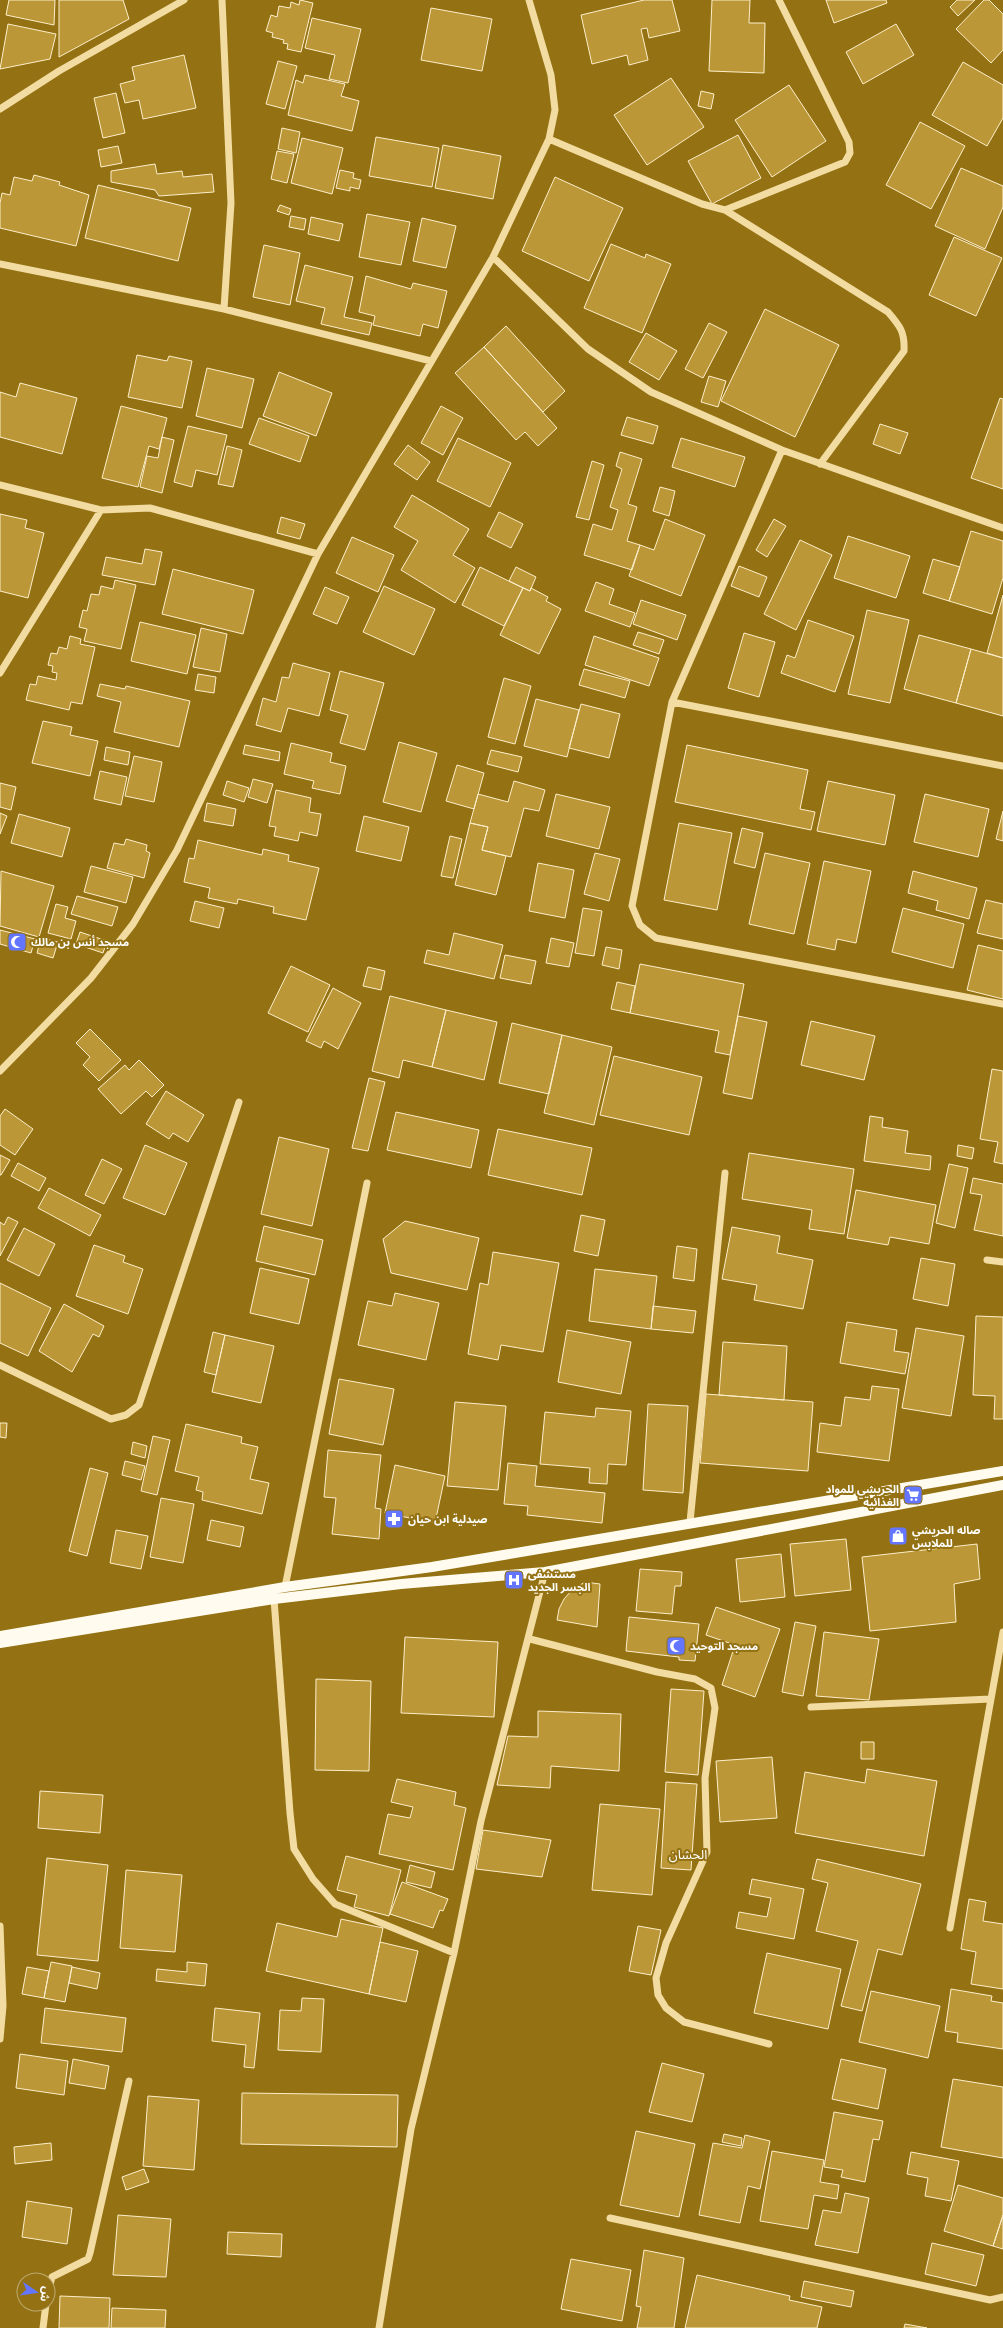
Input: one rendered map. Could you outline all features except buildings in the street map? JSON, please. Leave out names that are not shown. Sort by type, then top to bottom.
[{"type":"main road","points":[[0,1636],[285,1587],[432,1567],[690,1522],[1003,1471]]},
{"type":"main road","points":[[0,1643],[274,1599],[401,1584],[545,1572],[1003,1485]]},
{"type":"street","points":[[0,109],[59,71],[184,0]]},
{"type":"street","points":[[222,0],[231,203],[224,309]]},
{"type":"street","points":[[0,1071],[91,978],[133,924],[177,850],[318,554],[493,257],[549,139],[555,110],[551,75],[529,0]]},
{"type":"street","points":[[726,210],[845,162],[850,153],[849,142],[779,0]]},
{"type":"street","points":[[549,139],[702,204],[726,210],[888,312],[905,336],[904,350],[820,464]]},
{"type":"street","points":[[493,257],[588,349],[651,392],[782,450],[1003,528]]},
{"type":"street","points":[[0,264],[224,309],[431,361]]},
{"type":"street","points":[[782,450],[672,702],[632,906],[640,924],[656,938],[1003,1004]]},
{"type":"street","points":[[0,485],[102,510],[150,508],[318,554]]},
{"type":"street","points":[[0,673],[102,510]]},
{"type":"street","points":[[672,702],[1003,766]]},
{"type":"street","points":[[0,1365],[111,1419],[126,1415],[139,1405],[239,1102]]},
{"type":"street","points":[[690,1522],[725,1173]]},
{"type":"street","points":[[285,1587],[367,1182]]},
{"type":"street","points":[[987,1260],[1003,1262]]},
{"type":"street","points":[[379,2328],[411,2129],[454,1953],[481,1822],[530,1639],[545,1572]]},
{"type":"street","points":[[274,1599],[294,1849],[313,1879],[335,1904],[454,1953]]},
{"type":"street","points":[[950,1928],[1003,1632]]},
{"type":"street","points":[[530,1639],[657,1672],[695,1678],[711,1688],[715,1708],[705,1778],[707,1852],[666,1944],[656,1978],[658,1995],[666,2008],[684,2022],[769,2044]]},
{"type":"street","points":[[811,1707],[991,1699]]},
{"type":"street","points":[[0,1926],[3,2006],[0,2039]]},
{"type":"street","points":[[56,2275],[88,2259],[129,2081]]},
{"type":"street","points":[[610,2218],[990,2300],[1003,2297]]},
{"type":"street","points":[[43,2328],[45,2312]]},
{"type":"place","name":"مسجد أنس بن مالك","points":[[17,942]]},
{"type":"place","name":"الحريشي للمواد الغذائية","points":[[913,1495]]},
{"type":"place","name":"صيدلية ابن حيان","points":[[394,1519]]},
{"type":"place","name":"صاله الحريشي للملابس","points":[[898,1536]]},
{"type":"place","name":"مستشفى الجسر الجديد","points":[[514,1580]]},
{"type":"place","name":"مسجد التوحيد","points":[[676,1646]]},
{"type":"district","name":"الحشان","points":[[688,1854]]}]
